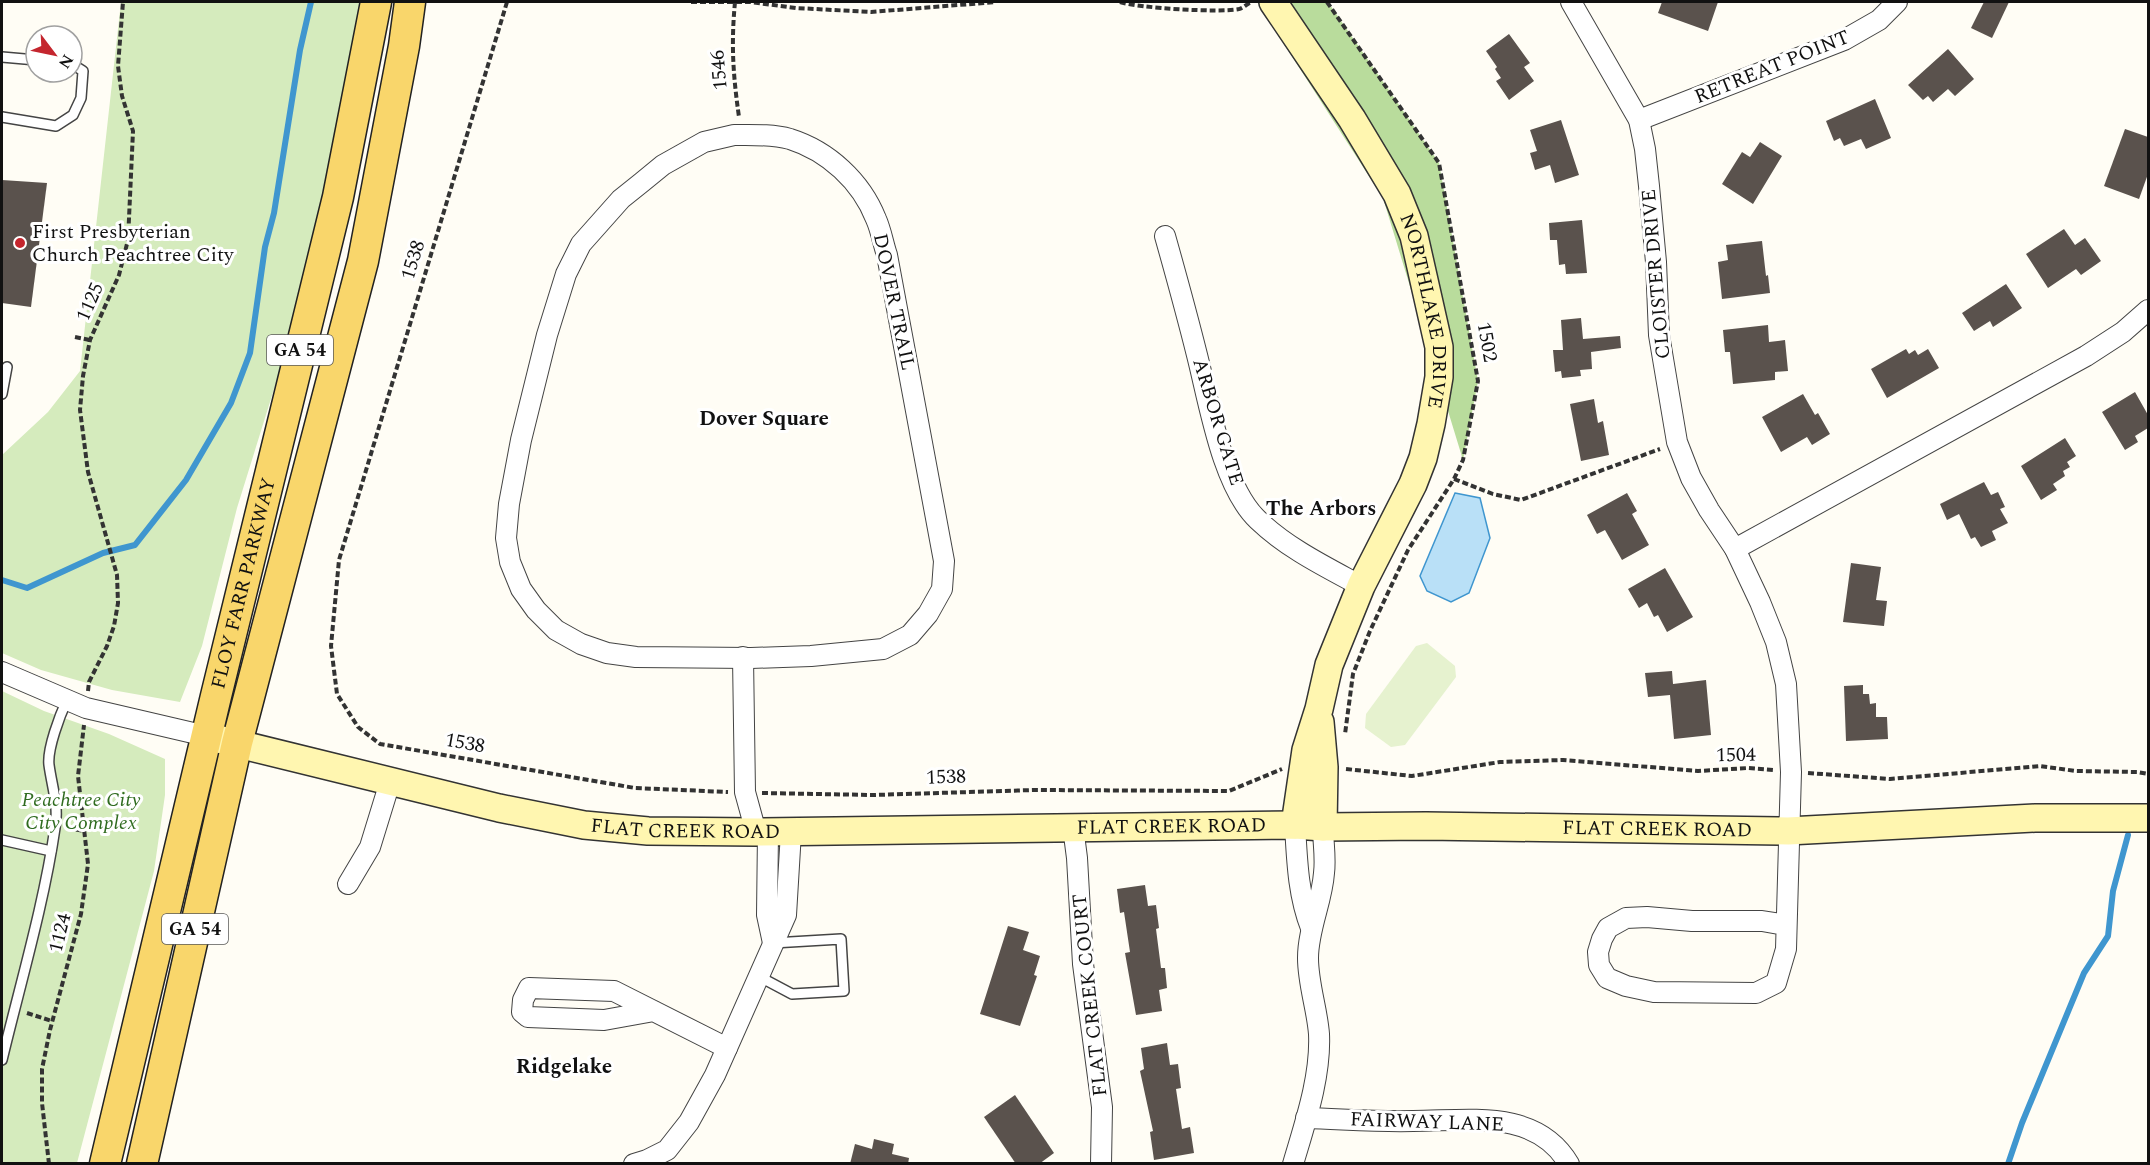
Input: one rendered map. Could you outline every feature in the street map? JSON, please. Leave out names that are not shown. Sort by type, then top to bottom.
[{"type":"main road","name":"FLOY FARR PARKWAY","points":[[105,1164],[206,736],[338,197],[376,2]]},
{"type":"main road","name":"FLOY FARR PARKWAY","points":[[142,1164],[237,743],[363,261],[404,46],[410,2]]},
{"type":"street","name":"NORTHLAKE DRIVE","points":[[1273,2],[1352,119],[1397,194],[1414,236],[1439,347],[1439,377],[1423,458],[1413,484],[1361,586],[1329,665],[1319,709],[1314,767],[1295,825],[1304,910],[1311,928]]},
{"type":"street","name":"CLOISTER DRIVE","points":[[1572,2],[1639,120],[1649,186],[1656,262],[1659,335],[1677,442],[1691,478],[1735,549],[1776,642],[1786,684],[1791,772],[1786,949],[1776,983],[1756,993],[1654,992],[1626,986],[1607,978],[1599,965],[1598,952],[1608,928],[1626,918],[1762,921],[1786,925]]},
{"type":"street","name":"RETREAT POINT","points":[[1639,120],[1844,40],[1879,20],[1897,2]]},
{"type":"street","name":"DOVER TRAIL","points":[[742,135],[789,139],[817,151],[843,168],[862,192],[876,218],[887,255],[944,561],[942,590],[928,614],[910,634],[883,649],[811,656],[743,657],[636,657],[607,653],[581,644],[556,630],[536,610],[521,589],[510,562],[506,538],[509,504],[521,440],[547,335],[566,274],[581,244],[621,199],[663,165],[704,142],[742,135]]},
{"type":"street","name":"ARBOR GATE","points":[[1165,236],[1217,434],[1232,482],[1257,519],[1279,537],[1361,586]]},
{"type":"street","points":[[1735,549],[2086,356],[2123,332],[2148,310]]},
{"type":"street","points":[[634,1164],[667,1150],[689,1122],[727,1048],[786,915],[772,832],[745,792],[743,657]]},
{"type":"street","points":[[2,672],[86,708],[206,736]]},
{"type":"street","name":"FLAT CREEK ROAD","points":[[206,736],[499,808],[584,825],[648,831],[772,832],[1295,825],[1788,831],[2036,818],[2148,818]]},
{"type":"street","name":"NORTHLAKE DRIVE","points":[[1293,1164],[1317,1065],[1319,1038],[1308,956],[1311,928],[1324,873],[1323,827],[1314,767]]},
{"type":"street","points":[[348,884],[370,847],[390,782]]},
{"type":"street","name":"FLAT CREEK COURT","points":[[1073,827],[1083,964],[1102,1107],[1101,1164]]},
{"type":"street","points":[[654,1011],[604,1020],[528,1017],[522,1012],[523,1000],[529,988],[614,991],[654,1011],[727,1048]]},
{"type":"street","name":"FAIRWAY LANE","points":[[1306,1118],[1502,1121],[1523,1126],[1541,1135],[1557,1146],[1569,1164]]},
{"type":"lane","points":[[2,57],[24,59]]},
{"type":"lane","points":[[2,117],[56,126],[73,115],[81,98],[82,84]]},
{"type":"lane","points":[[2,394],[7,367]]},
{"type":"lane","points":[[2,1060],[6,1020],[14,1009],[56,826],[57,801],[48,763],[58,720],[67,700]]},
{"type":"lane","points":[[2,840],[51,851]]},
{"type":"lane","points":[[759,978],[792,994],[844,991],[841,939],[773,943]]},
{"type":"path","name":"1125","points":[[86,708],[89,682],[107,646],[114,626],[118,603],[117,575],[88,472],[80,410],[83,376],[90,340],[119,275],[128,240],[133,131],[122,96],[118,66],[123,2]]},
{"type":"path","name":"1538","points":[[507,2],[339,560],[331,646],[337,693],[358,727],[380,744],[636,788],[873,795],[1035,790],[1230,791],[1280,770],[1314,767]]},
{"type":"path","points":[[691,2],[750,2],[796,8],[871,12],[996,2]]},
{"type":"path","name":"1546","points":[[735,2],[731,40],[742,135]]},
{"type":"path","points":[[1120,2],[1136,6],[1208,9],[1240,9],[1251,2]]},
{"type":"path","name":"1502","points":[[1327,2],[1439,163],[1478,381],[1463,460],[1454,479],[1408,550],[1370,631],[1353,674],[1344,745]]},
{"type":"path","points":[[75,337],[90,340]]},
{"type":"path","points":[[1454,479],[1493,494],[1521,500],[1677,442]]},
{"type":"path","name":"1124","points":[[49,1164],[42,1102],[42,1070],[52,1021],[81,914],[88,864],[78,776],[86,708]]},
{"type":"path","name":"1504","points":[[1314,767],[1412,776],[1500,762],[1563,760],[1698,771],[1748,768],[1890,778],[2040,766],[2076,771],[2148,774]]},
{"type":"path","points":[[14,1009],[52,1021]]},
{"type":"green space","points":[[121,2],[376,2],[279,373],[237,508],[202,646],[180,702],[112,690],[41,670],[2,653],[2,455],[48,412],[80,371]]},
{"type":"green space","points":[[1257,2],[1328,2],[1439,163],[1478,381],[1463,460],[1383,198]]},
{"type":"green space","points":[[1427,643],[1455,666],[1456,677],[1405,745],[1391,747],[1365,728],[1366,714],[1416,646]]},
{"type":"green space","name":"Peachtree City City Complex","points":[[2,691],[44,711],[109,734],[165,759],[165,795],[154,871],[77,1163],[2,1163]]},
{"type":"water","points":[[1455,493],[1480,498],[1490,538],[1469,593],[1451,602],[1427,591],[1420,576]]},
{"type":"building","points":[[1662,2],[1718,2],[1708,31],[1658,13]]},
{"type":"building","points":[[1984,2],[2009,2],[1992,38],[1971,28]]},
{"type":"building","points":[[1509,34],[1530,63],[1524,67],[1534,81],[1509,100],[1496,81],[1501,78],[1495,69],[1497,67],[1486,51]]},
{"type":"building","points":[[1948,49],[1974,79],[1955,96],[1948,89],[1933,102],[1928,96],[1923,100],[1908,85]]},
{"type":"building","points":[[1875,99],[1891,138],[1866,149],[1861,139],[1844,146],[1840,138],[1834,141],[1826,121]]},
{"type":"building","points":[[1561,120],[1579,175],[1555,183],[1550,165],[1535,170],[1530,153],[1537,151],[1530,130]]},
{"type":"building","points":[[2125,129],[2148,137],[2148,174],[2139,199],[2104,186]]},
{"type":"building","points":[[1760,142],[1782,156],[1753,204],[1722,184],[1742,152],[1750,157]]},
{"type":"building","name":"First Presbyterian Church Peachtree City","points":[[2,180],[47,183],[31,307],[2,303]]},
{"type":"building","points":[[1582,220],[1587,273],[1566,274],[1565,264],[1559,265],[1557,240],[1550,240],[1549,223]]},
{"type":"building","points":[[2064,229],[2075,245],[2085,238],[2101,261],[2081,275],[2076,269],[2048,288],[2026,254]]},
{"type":"building","points":[[1762,241],[1770,293],[1722,299],[1718,262],[1728,260],[1726,245]]},
{"type":"building","points":[[2006,284],[2022,308],[1993,327],[1990,321],[1974,331],[1962,313]]},
{"type":"building","points":[[1581,318],[1583,339],[1620,336],[1621,348],[1591,352],[1592,369],[1580,370],[1581,376],[1562,378],[1561,371],[1555,372],[1553,350],[1563,350],[1561,320]]},
{"type":"building","points":[[1768,325],[1769,342],[1785,340],[1788,371],[1775,372],[1775,380],[1733,384],[1730,352],[1725,352],[1723,330]]},
{"type":"building","points":[[1906,349],[1909,354],[1915,350],[1918,355],[1928,349],[1939,368],[1887,398],[1871,369]]},
{"type":"building","points":[[2135,392],[2148,415],[2148,428],[2135,436],[2138,442],[2125,450],[2102,412]]},
{"type":"building","points":[[1803,394],[1815,415],[1818,413],[1830,434],[1812,445],[1807,437],[1781,452],[1762,417]]},
{"type":"building","points":[[1594,399],[1598,423],[1603,421],[1609,455],[1581,461],[1570,404]]},
{"type":"building","points":[[2065,438],[2076,456],[2067,462],[2070,467],[2063,471],[2065,476],[2053,484],[2057,490],[2041,500],[2021,466]]},
{"type":"building","points":[[1984,482],[1991,495],[1998,492],[2005,507],[2000,509],[2008,523],[1992,531],[1996,540],[1981,547],[1975,537],[1971,539],[1959,514],[1947,520],[1940,504]]},
{"type":"building","points":[[1627,493],[1637,511],[1632,514],[1649,545],[1622,560],[1605,530],[1597,534],[1587,515]]},
{"type":"building","points":[[1851,563],[1881,567],[1876,600],[1887,601],[1884,626],[1843,622]]},
{"type":"building","points":[[1665,568],[1693,617],[1667,632],[1658,615],[1654,617],[1647,603],[1639,608],[1628,589]]},
{"type":"building","points":[[1672,671],[1673,684],[1706,680],[1711,735],[1674,739],[1670,695],[1648,697],[1645,673]]},
{"type":"building","points":[[1863,685],[1863,694],[1869,694],[1870,704],[1876,703],[1876,717],[1887,717],[1888,739],[1846,741],[1844,686]]},
{"type":"building","points":[[1145,885],[1148,906],[1156,905],[1159,928],[1156,929],[1161,968],[1165,968],[1167,988],[1159,990],[1162,1011],[1136,1015],[1125,953],[1130,952],[1124,912],[1120,913],[1117,889]]},
{"type":"building","points":[[1008,926],[1029,932],[1023,950],[1040,956],[1034,975],[1037,976],[1020,1026],[980,1014]]},
{"type":"building","points":[[1167,1043],[1170,1065],[1178,1064],[1181,1088],[1176,1089],[1182,1129],[1190,1127],[1194,1153],[1154,1160],[1150,1132],[1153,1131],[1140,1071],[1144,1069],[1141,1048]]},
{"type":"building","points":[[1015,1095],[1054,1153],[1039,1164],[1016,1164],[984,1117]]},
{"type":"building","points":[[874,1139],[894,1144],[892,1154],[909,1158],[908,1164],[850,1164],[855,1144],[872,1149]]},
{"type":"waterway","points":[[2,580],[27,588],[103,553],[135,545],[186,480],[231,403],[250,353],[265,247],[274,213],[300,50],[311,2]]},
{"type":"waterway","points":[[2008,1164],[2022,1123],[2084,973],[2108,936],[2113,891],[2128,835]]},
{"type":"place","name":"First Presbyterian Church Peachtree City","points":[[20,243]]},
{"type":"district","name":"Dover Square","points":[[764,419]]},
{"type":"district","name":"The Arbors","points":[[1321,509]]},
{"type":"district","name":"Ridgelake","points":[[564,1067]]}]
